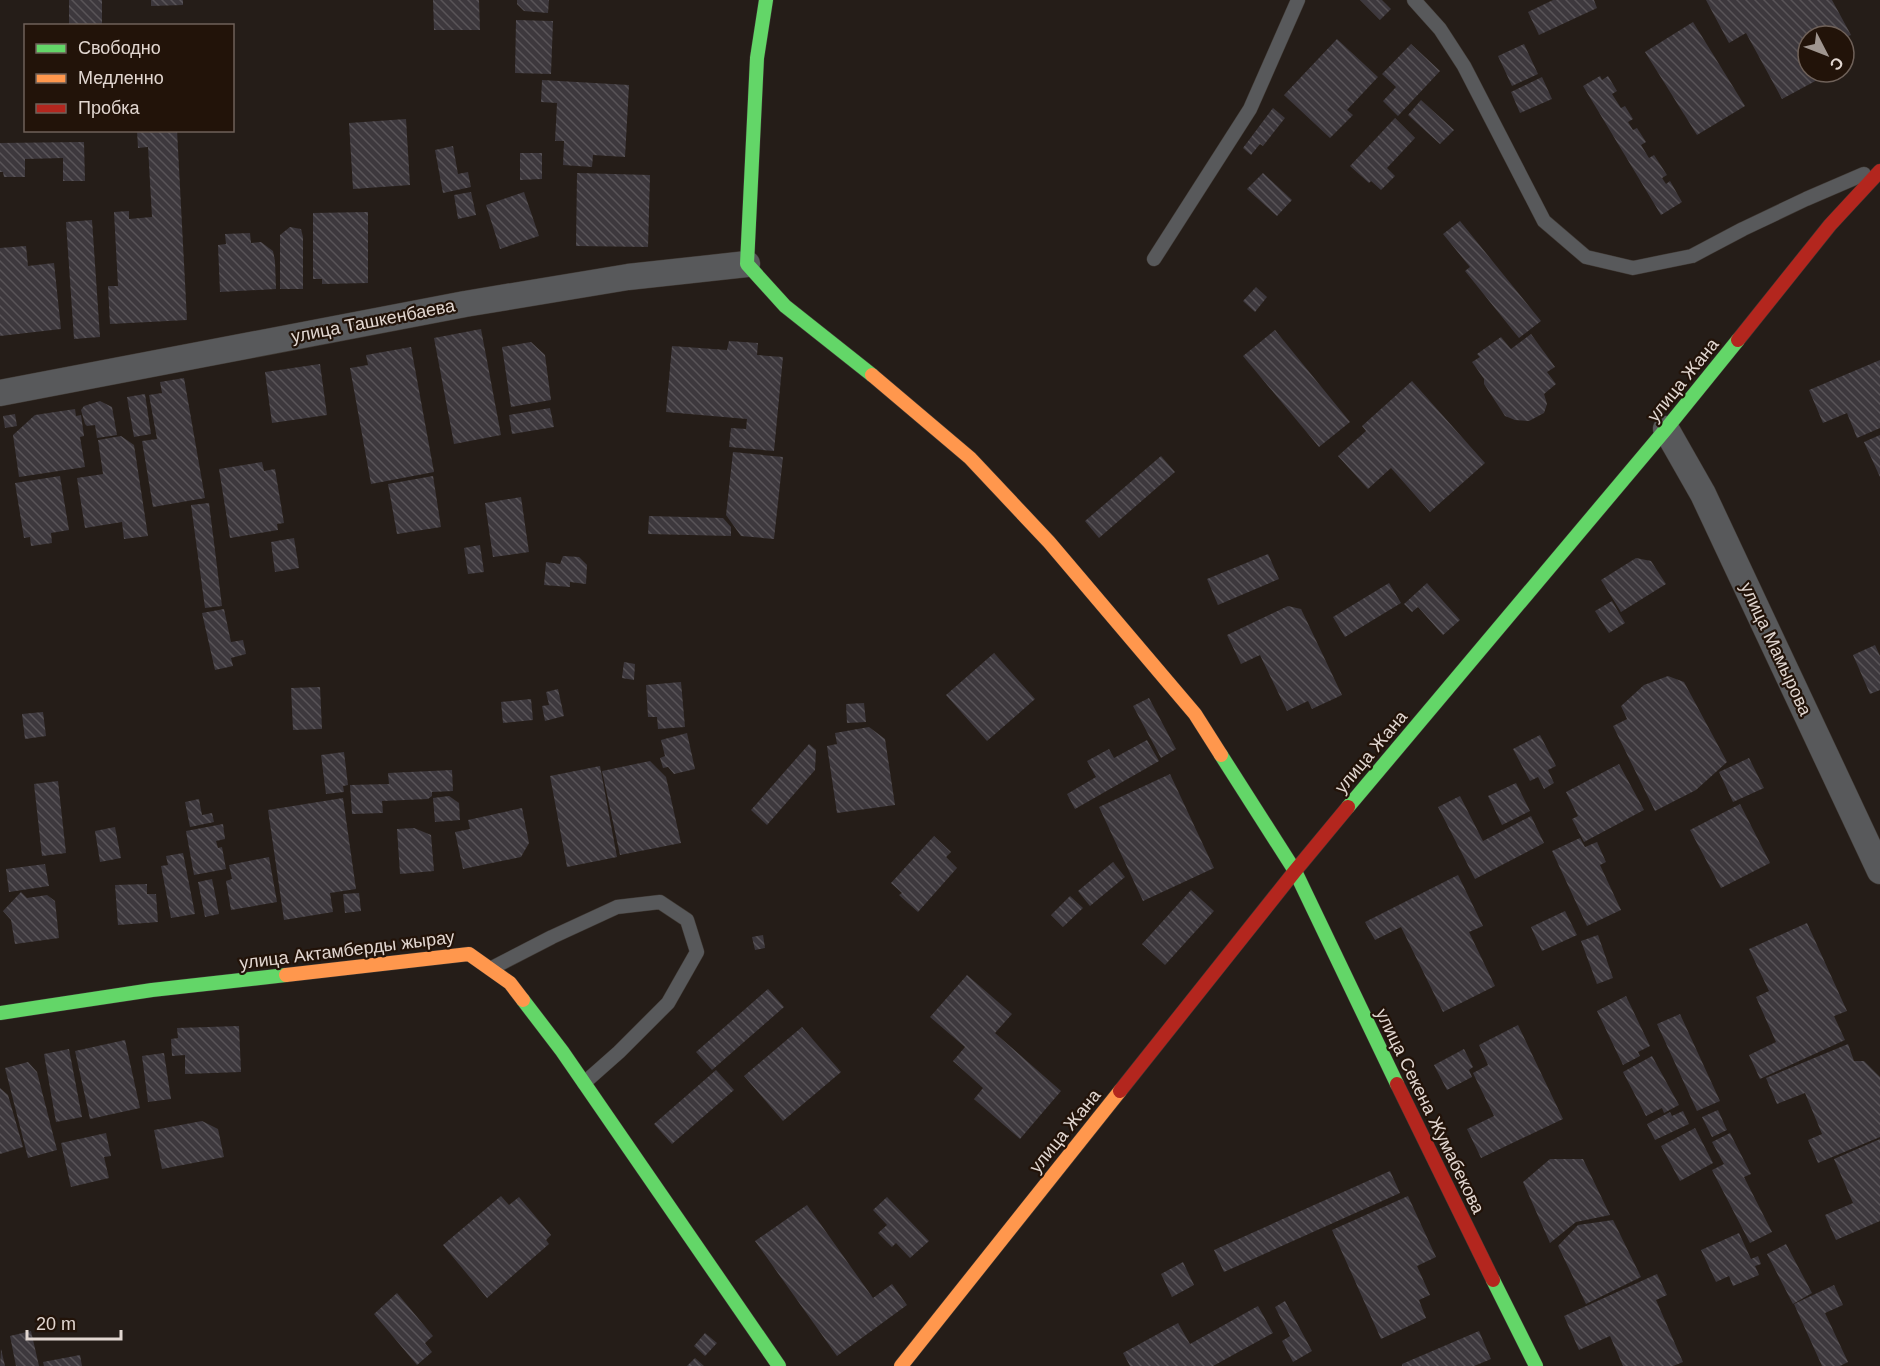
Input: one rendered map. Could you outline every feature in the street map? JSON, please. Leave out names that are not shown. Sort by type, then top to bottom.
[{"type":"street","points":[[747,264],[757,58],[766,0]]},
{"type":"street","name":"улица Жана","points":[[901,1366],[1295,871],[1666,429],[1830,225],[1880,169]]},
{"type":"street","name":"улица Ташкенбаева","points":[[0,393],[465,304],[628,277],[747,264]]},
{"type":"street","name":"улица Секена Жумабекова","points":[[747,264],[785,306],[860,365],[970,458],[1049,542],[1195,714],[1295,871],[1373,1036],[1536,1366]]},
{"type":"street","name":"улица Мамырова","points":[[1666,429],[1703,494],[1880,871]]},
{"type":"street","name":"улица Актамберды жырау","points":[[0,1013],[152,990],[469,954],[510,983],[561,1051],[779,1366]]},
{"type":"lane","points":[[1154,259],[1250,109],[1298,0]]},
{"type":"lane","points":[[1414,0],[1440,29],[1464,66],[1544,220],[1586,256],[1633,268],[1692,256],[1806,199],[1880,169]]},
{"type":"lane","points":[[490,969],[617,907],[660,902],[687,920],[697,952],[668,1003],[584,1084]]},
{"type":"building","points":[[69,0],[102,0],[102,24],[69,24]]},
{"type":"building","points":[[151,0],[183,0],[183,5],[151,6]]},
{"type":"building","points":[[433,0],[479,0],[480,30],[434,30]]},
{"type":"building","points":[[517,0],[549,0],[548,13],[524,11],[517,4]]},
{"type":"building","points":[[1360,0],[1382,0],[1391,9],[1380,20]]},
{"type":"building","points":[[1553,0],[1594,0],[1597,8],[1539,35],[1528,12]]},
{"type":"building","points":[[1706,0],[1832,0],[1845,24],[1796,24],[1796,84],[1810,84],[1782,99],[1746,33],[1729,43]]},
{"type":"building","points":[[516,20],[553,21],[551,74],[515,73]]},
{"type":"building","points":[[1693,22],[1745,106],[1697,135],[1645,52]]},
{"type":"building","points":[[1337,39],[1378,77],[1347,110],[1353,115],[1330,138],[1284,95]]},
{"type":"building","points":[[1411,44],[1440,71],[1398,116],[1383,101],[1396,87],[1382,74]]},
{"type":"building","points":[[1524,44],[1538,74],[1512,86],[1498,56]]},
{"type":"building","points":[[1600,76],[1602,80],[1608,76],[1617,91],[1612,94],[1621,108],[1625,106],[1633,119],[1628,122],[1633,130],[1637,128],[1646,142],[1641,145],[1649,158],[1654,155],[1667,175],[1662,178],[1666,184],[1670,181],[1682,202],[1661,215],[1583,86]]},
{"type":"building","points":[[1542,77],[1552,99],[1520,113],[1511,92]]},
{"type":"building","points":[[542,80],[629,85],[625,157],[593,155],[592,167],[563,165],[564,141],[555,141],[557,103],[541,102]]},
{"type":"building","points":[[1421,100],[1454,130],[1440,144],[1408,115]]},
{"type":"building","points":[[1273,108],[1285,118],[1263,146],[1260,144],[1251,155],[1243,148]]},
{"type":"building","points":[[1395,118],[1415,138],[1387,168],[1395,176],[1381,190],[1371,181],[1369,183],[1350,166]]},
{"type":"building","points":[[406,119],[410,185],[353,189],[349,123]]},
{"type":"building","points":[[137,132],[177,132],[187,320],[110,324],[108,286],[118,286],[114,212],[129,211],[129,219],[152,217],[148,147],[138,148]]},
{"type":"building","points":[[84,142],[85,181],[63,181],[63,158],[25,159],[25,177],[4,177],[3,172],[0,172],[0,143]]},
{"type":"building","points":[[453,146],[458,174],[468,172],[471,187],[443,193],[435,150]]},
{"type":"building","points":[[520,153],[542,153],[542,179],[520,180]]},
{"type":"building","points":[[577,173],[650,175],[648,247],[576,246]]},
{"type":"building","points":[[1263,173],[1292,200],[1277,216],[1247,189]]},
{"type":"building","points":[[471,192],[476,215],[458,219],[454,195]]},
{"type":"building","points":[[524,192],[539,236],[500,249],[486,205]]},
{"type":"building","points":[[368,212],[368,283],[322,284],[322,279],[313,279],[313,213]]},
{"type":"building","points":[[92,220],[100,337],[74,339],[66,222]]},
{"type":"building","points":[[1460,221],[1541,321],[1519,338],[1465,271],[1470,267],[1443,234]]},
{"type":"building","points":[[290,227],[301,229],[303,237],[303,289],[280,289],[280,235]]},
{"type":"building","points":[[250,233],[251,243],[261,242],[273,251],[276,289],[220,292],[218,245],[226,244],[225,234]]},
{"type":"building","points":[[26,246],[28,266],[54,263],[61,329],[0,336],[0,248]]},
{"type":"building","points":[[1256,287],[1267,297],[1255,312],[1243,301]]},
{"type":"building","points":[[481,329],[501,435],[454,444],[434,338]]},
{"type":"building","points":[[1275,330],[1350,422],[1319,447],[1243,356]]},
{"type":"building","points":[[1531,334],[1555,367],[1547,372],[1556,384],[1544,394],[1547,404],[1544,413],[1529,421],[1515,420],[1505,416],[1472,362],[1480,357],[1477,354],[1501,337],[1511,349]]},
{"type":"building","points":[[729,341],[758,343],[757,355],[783,357],[774,451],[729,447],[731,428],[746,429],[747,419],[666,412],[672,346],[727,350]]},
{"type":"building","points":[[531,342],[545,355],[551,400],[511,407],[502,347]]},
{"type":"building","points":[[411,347],[434,472],[371,484],[350,368],[368,365],[366,355]]},
{"type":"building","points":[[1880,360],[1880,428],[1857,438],[1847,413],[1823,423],[1809,390]]},
{"type":"building","points":[[320,364],[327,415],[272,423],[265,372]]},
{"type":"building","points":[[184,378],[205,498],[153,507],[142,441],[157,439],[149,395],[162,393],[160,382]]},
{"type":"building","points":[[1412,381],[1485,463],[1430,512],[1391,468],[1368,489],[1338,456],[1366,431],[1362,426]]},
{"type":"building","points":[[145,394],[151,434],[134,437],[127,397]]},
{"type":"building","points":[[100,401],[112,407],[117,435],[97,438],[95,425],[85,424],[81,410],[84,406]]},
{"type":"building","points":[[550,408],[554,427],[512,434],[509,415]]},
{"type":"building","points":[[75,409],[76,416],[81,415],[84,436],[80,437],[85,467],[19,477],[13,435],[35,415]]},
{"type":"building","points":[[15,414],[17,426],[5,428],[3,416]]},
{"type":"building","points":[[1880,435],[1880,477],[1864,442]]},
{"type":"building","points":[[121,436],[134,445],[148,536],[124,539],[122,522],[85,528],[77,478],[103,474],[98,440]]},
{"type":"building","points":[[733,452],[783,457],[774,539],[741,536],[726,515]]},
{"type":"building","points":[[1161,456],[1175,472],[1099,538],[1085,521]]},
{"type":"building","points":[[262,462],[264,471],[275,469],[284,523],[277,524],[278,530],[230,538],[219,469]]},
{"type":"building","points":[[60,476],[69,530],[51,533],[52,543],[31,546],[30,537],[24,538],[15,483]]},
{"type":"building","points":[[433,476],[441,527],[397,534],[388,484]]},
{"type":"building","points":[[521,497],[529,552],[493,557],[485,503]]},
{"type":"building","points":[[209,503],[222,606],[205,608],[191,505]]},
{"type":"building","points":[[649,516],[723,518],[731,527],[731,536],[648,534]]},
{"type":"building","points":[[294,538],[299,568],[275,572],[271,542]]},
{"type":"building","points":[[480,545],[484,572],[468,574],[464,548]]},
{"type":"building","points":[[1268,554],[1279,579],[1218,605],[1207,579]]},
{"type":"building","points":[[563,556],[579,557],[587,565],[586,584],[570,582],[570,587],[544,585],[546,562],[560,564]]},
{"type":"building","points":[[1636,558],[1651,561],[1666,584],[1621,612],[1601,580]]},
{"type":"building","points":[[1389,583],[1401,603],[1345,637],[1333,617]]},
{"type":"building","points":[[1427,583],[1460,620],[1443,635],[1418,607],[1412,612],[1404,604]]},
{"type":"building","points":[[1612,601],[1625,623],[1609,633],[1595,611]]},
{"type":"building","points":[[1288,606],[1301,609],[1342,695],[1312,709],[1308,701],[1287,711],[1260,655],[1241,664],[1227,635]]},
{"type":"building","points":[[224,609],[231,642],[243,640],[246,654],[231,658],[233,666],[215,670],[202,613]]},
{"type":"building","points":[[1875,645],[1880,656],[1880,690],[1870,694],[1853,655]]},
{"type":"building","points":[[994,653],[1035,699],[987,741],[946,695]]},
{"type":"building","points":[[624,662],[635,664],[634,680],[622,678]]},
{"type":"building","points":[[1668,676],[1684,682],[1727,762],[1696,790],[1655,811],[1613,726],[1627,719],[1621,706],[1644,685]]},
{"type":"building","points":[[681,682],[685,727],[658,729],[657,717],[648,717],[646,685]]},
{"type":"building","points":[[320,687],[322,729],[293,730],[291,688]]},
{"type":"building","points":[[558,689],[564,716],[545,721],[542,706],[549,705],[546,692]]},
{"type":"building","points":[[1149,698],[1176,749],[1161,758],[1133,706]]},
{"type":"building","points":[[531,699],[533,720],[503,723],[501,702]]},
{"type":"building","points":[[864,703],[866,722],[847,723],[846,704]]},
{"type":"building","points":[[43,712],[46,736],[25,739],[22,714]]},
{"type":"building","points":[[869,727],[885,739],[895,805],[837,813],[827,746],[837,744],[835,733]]},
{"type":"building","points":[[687,733],[695,769],[674,774],[668,767],[663,768],[660,758],[665,756],[661,740]]},
{"type":"building","points":[[1540,735],[1556,766],[1548,770],[1554,783],[1544,789],[1538,777],[1530,781],[1513,749]]},
{"type":"building","points":[[1147,740],[1159,761],[1075,809],[1067,794],[1096,777],[1087,761],[1109,749],[1114,758]]},
{"type":"building","points":[[809,744],[816,750],[815,770],[767,825],[751,810]]},
{"type":"building","points":[[344,752],[348,785],[343,786],[344,792],[326,794],[321,755]]},
{"type":"building","points":[[1749,758],[1764,788],[1733,802],[1719,772]]},
{"type":"building","points":[[650,761],[666,777],[681,843],[620,855],[602,771]]},
{"type":"building","points":[[1619,764],[1644,810],[1584,842],[1572,819],[1578,816],[1566,792]]},
{"type":"building","points":[[600,766],[617,857],[567,867],[550,776]]},
{"type":"building","points":[[452,770],[453,791],[432,792],[432,796],[428,799],[382,801],[383,813],[352,814],[350,785],[389,784],[388,773]]},
{"type":"building","points":[[1170,774],[1214,868],[1143,901],[1099,807]]},
{"type":"building","points":[[58,781],[66,853],[42,856],[34,784]]},
{"type":"building","points":[[1516,783],[1530,811],[1502,825],[1488,796]]},
{"type":"building","points":[[449,796],[459,803],[460,820],[435,822],[433,798]]},
{"type":"building","points":[[1460,796],[1483,841],[1531,816],[1544,843],[1475,879],[1438,807]]},
{"type":"building","points":[[343,798],[356,889],[330,893],[333,912],[284,920],[268,810]]},
{"type":"building","points":[[199,799],[202,815],[212,813],[214,822],[190,827],[185,802]]},
{"type":"building","points":[[1740,804],[1770,863],[1721,888],[1690,830]]},
{"type":"building","points":[[522,808],[529,843],[521,857],[463,869],[455,832],[470,829],[468,820]]},
{"type":"building","points":[[223,824],[225,839],[216,841],[218,848],[222,847],[226,869],[194,875],[186,831]]},
{"type":"building","points":[[115,827],[121,858],[100,862],[95,831]]},
{"type":"building","points":[[414,828],[431,835],[434,871],[400,874],[397,829]]},
{"type":"building","points":[[934,836],[951,852],[946,857],[957,868],[918,912],[899,895],[902,893],[891,883]]},
{"type":"building","points":[[1580,838],[1585,847],[1597,842],[1606,862],[1600,865],[1621,910],[1587,926],[1552,851]]},
{"type":"building","points":[[183,853],[195,914],[171,918],[161,866],[168,865],[166,856]]},
{"type":"building","points":[[269,857],[277,902],[231,910],[226,881],[232,879],[229,865]]},
{"type":"building","points":[[1113,862],[1125,877],[1090,906],[1078,891]]},
{"type":"building","points":[[45,864],[49,886],[9,892],[6,869]]},
{"type":"building","points":[[1458,875],[1483,926],[1469,932],[1495,986],[1443,1012],[1401,927],[1375,940],[1365,922]]},
{"type":"building","points":[[212,879],[219,914],[205,917],[198,882]]},
{"type":"building","points":[[147,884],[147,894],[156,894],[158,922],[118,925],[115,885]]},
{"type":"building","points":[[1191,890],[1214,911],[1165,965],[1142,944]]},
{"type":"building","points":[[21,892],[27,898],[47,895],[55,901],[59,938],[15,944],[11,920],[3,911]]},
{"type":"building","points":[[359,893],[361,911],[345,913],[343,894]]},
{"type":"building","points":[[1070,896],[1083,908],[1063,927],[1051,915]]},
{"type":"building","points":[[1565,911],[1577,935],[1542,951],[1531,927]]},
{"type":"building","points":[[1807,923],[1847,1011],[1834,1016],[1845,1040],[1760,1079],[1749,1055],[1776,1042],[1756,997],[1769,991],[1749,949]]},
{"type":"building","points":[[763,935],[765,948],[755,950],[752,937]]},
{"type":"building","points":[[1598,935],[1613,978],[1597,984],[1581,941]]},
{"type":"building","points":[[967,975],[1012,1014],[995,1033],[1061,1091],[1020,1139],[974,1099],[983,1088],[953,1061],[965,1047],[930,1017]]},
{"type":"building","points":[[768,989],[784,1007],[712,1070],[696,1052]]},
{"type":"building","points":[[1626,996],[1650,1046],[1638,1052],[1640,1056],[1623,1065],[1597,1011]]},
{"type":"building","points":[[1680,1014],[1720,1101],[1697,1111],[1657,1024]]},
{"type":"building","points":[[1518,1025],[1563,1119],[1481,1158],[1467,1129],[1494,1116],[1473,1073],[1488,1065],[1479,1045]]},
{"type":"building","points":[[239,1026],[241,1072],[185,1074],[185,1055],[172,1056],[171,1039],[178,1038],[177,1028]]},
{"type":"building","points":[[802,1027],[841,1072],[783,1121],[744,1076]]},
{"type":"building","points":[[125,1040],[140,1108],[90,1119],[75,1051]]},
{"type":"building","points":[[1848,1044],[1854,1061],[1864,1061],[1880,1077],[1880,1137],[1818,1163],[1808,1140],[1822,1134],[1805,1093],[1777,1104],[1766,1078]]},
{"type":"building","points":[[69,1049],[82,1117],[56,1122],[44,1054]]},
{"type":"building","points":[[1464,1049],[1473,1067],[1469,1070],[1472,1077],[1447,1090],[1434,1065]]},
{"type":"building","points":[[164,1053],[171,1099],[148,1102],[142,1056]]},
{"type":"building","points":[[1652,1056],[1679,1105],[1664,1113],[1662,1108],[1646,1116],[1623,1072]]},
{"type":"building","points":[[28,1062],[37,1072],[57,1150],[28,1158],[5,1068]]},
{"type":"building","points":[[716,1070],[734,1090],[672,1144],[654,1124]]},
{"type":"building","points":[[0,1088],[8,1095],[23,1147],[0,1154]]},
{"type":"building","points":[[1718,1110],[1727,1130],[1712,1137],[1702,1117]]},
{"type":"building","points":[[1683,1111],[1689,1124],[1655,1140],[1647,1124],[1670,1112],[1672,1116]]},
{"type":"building","points":[[202,1121],[218,1129],[224,1157],[162,1169],[154,1130]]},
{"type":"building","points":[[1695,1128],[1713,1163],[1680,1181],[1661,1146]]},
{"type":"building","points":[[106,1133],[111,1156],[104,1157],[109,1178],[71,1187],[61,1143]]},
{"type":"building","points":[[1730,1133],[1751,1174],[1744,1177],[1772,1232],[1750,1243],[1712,1170],[1724,1164],[1712,1142]]},
{"type":"building","points":[[1880,1139],[1880,1221],[1836,1240],[1825,1215],[1853,1203],[1834,1159]]},
{"type":"building","points":[[1550,1159],[1583,1159],[1610,1215],[1576,1222],[1550,1243],[1523,1182]]},
{"type":"building","points":[[1390,1171],[1400,1193],[1224,1272],[1214,1250]]},
{"type":"building","points":[[501,1196],[509,1205],[519,1197],[551,1235],[546,1240],[549,1244],[487,1298],[443,1245]]},
{"type":"building","points":[[1408,1196],[1436,1257],[1417,1266],[1430,1295],[1419,1300],[1426,1318],[1381,1339],[1332,1230]]},
{"type":"building","points":[[887,1197],[929,1241],[910,1258],[896,1243],[892,1247],[878,1233],[887,1225],[873,1210]]},
{"type":"building","points":[[807,1205],[873,1298],[892,1284],[907,1305],[837,1356],[755,1241]]},
{"type":"building","points":[[1613,1220],[1641,1277],[1586,1304],[1558,1246],[1578,1225]]},
{"type":"building","points":[[1739,1233],[1751,1259],[1758,1256],[1761,1264],[1755,1266],[1759,1275],[1733,1286],[1729,1276],[1716,1282],[1701,1250]]},
{"type":"building","points":[[1786,1244],[1812,1293],[1793,1304],[1767,1254]]},
{"type":"building","points":[[1183,1262],[1194,1285],[1172,1297],[1161,1274]]},
{"type":"building","points":[[1657,1274],[1667,1295],[1656,1300],[1683,1362],[1673,1366],[1623,1366],[1610,1336],[1579,1350],[1564,1316]]},
{"type":"building","points":[[1834,1285],[1843,1305],[1825,1313],[1848,1362],[1840,1366],[1822,1366],[1794,1304]]},
{"type":"building","points":[[397,1293],[433,1336],[425,1343],[432,1352],[417,1365],[374,1314]]},
{"type":"building","points":[[1285,1301],[1312,1351],[1293,1362],[1282,1341],[1290,1336],[1275,1307]]},
{"type":"building","points":[[1258,1306],[1273,1333],[1213,1366],[1130,1366],[1123,1353],[1178,1323],[1190,1344]]},
{"type":"building","points":[[31,1331],[39,1366],[16,1366],[10,1336]]},
{"type":"building","points":[[1479,1331],[1491,1359],[1474,1366],[1402,1366],[1402,1364]]},
{"type":"building","points":[[705,1333],[717,1343],[705,1356],[694,1346]]},
{"type":"building","points":[[1,1349],[5,1366],[0,1366]]},
{"type":"building","points":[[80,1355],[82,1366],[44,1366],[43,1362]]},
{"type":"building","points":[[695,1358],[704,1366],[687,1366]]},
{"type":"traffic: fast","points":[[766,0],[757,58],[747,264],[785,306],[872,375]]},
{"type":"traffic: fast","points":[[1348,807],[1738,340]]},
{"type":"traffic: fast","points":[[1221,755],[1295,871],[1397,1084]]},
{"type":"traffic: fast","points":[[0,1013],[152,990],[286,975]]},
{"type":"traffic: fast","points":[[523,1000],[562,1051],[779,1366]]},
{"type":"traffic: fast","points":[[1493,1280],[1536,1366]]},
{"type":"traffic: slow","points":[[872,375],[970,458],[1049,542],[1195,714],[1221,755]]},
{"type":"traffic: slow","points":[[286,975],[469,954],[510,983],[523,1000]]},
{"type":"traffic: slow","points":[[901,1366],[1120,1091]]},
{"type":"traffic: jam","points":[[1738,340],[1830,225],[1880,171]]},
{"type":"traffic: jam","points":[[1120,1091],[1348,807]]},
{"type":"traffic: jam","points":[[1397,1084],[1493,1280]]}]
